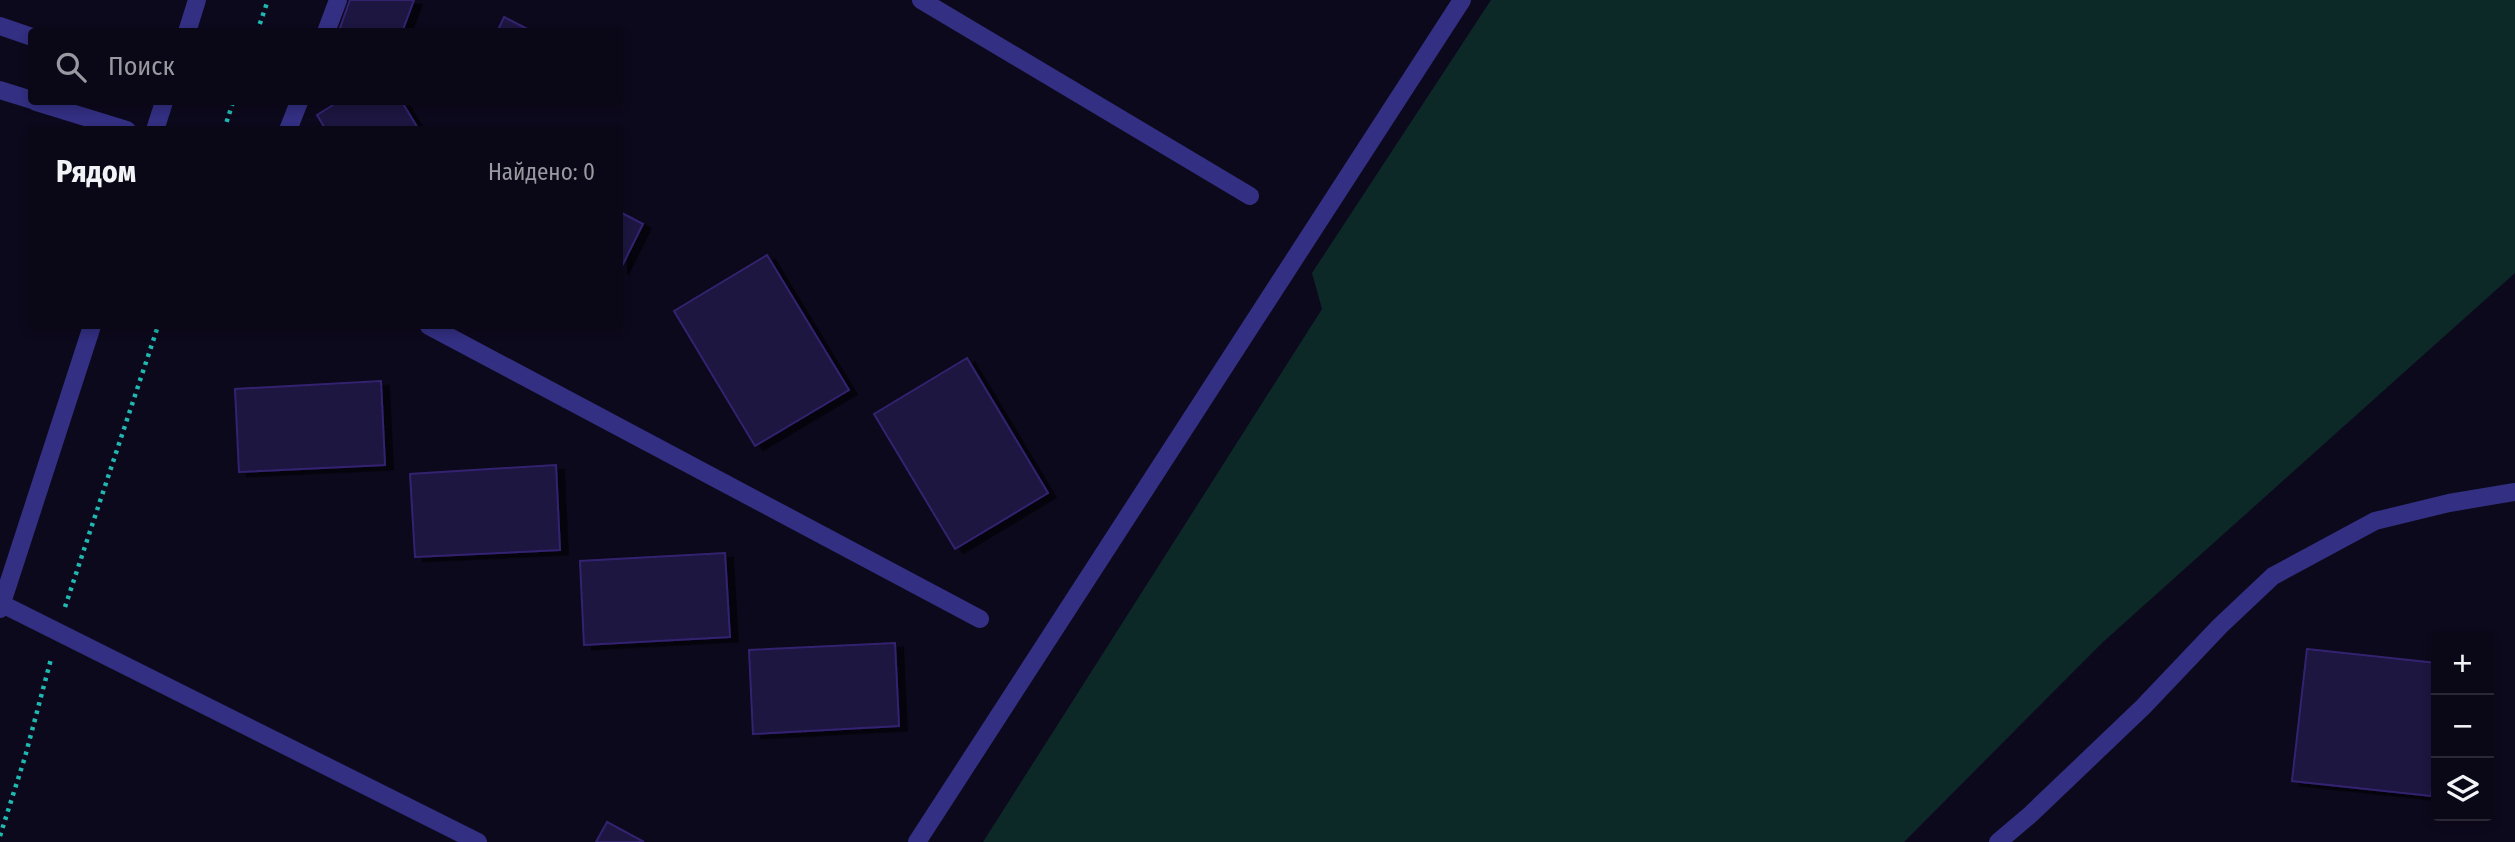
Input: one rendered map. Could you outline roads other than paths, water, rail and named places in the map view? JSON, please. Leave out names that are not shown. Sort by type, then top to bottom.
[{"type":"street","points":[[188,28],[197,0]]},
{"type":"street","points":[[328,28],[338,0]]},
{"type":"street","points":[[921,0],[1250,196]]},
{"type":"street","points":[[918,842],[1462,0]]},
{"type":"street","points":[[0,26],[28,36]]},
{"type":"street","points":[[0,90],[28,99]]},
{"type":"street","points":[[47,105],[114,126]]},
{"type":"street","points":[[156,126],[163,105]]},
{"type":"street","points":[[290,126],[298,105]]},
{"type":"street","points":[[91,329],[1,606],[478,842]]},
{"type":"street","points":[[435,329],[980,619]]},
{"type":"street","points":[[1998,842],[2143,707],[2220,626],[2273,576],[2375,521],[2449,503],[2515,492]]}]
